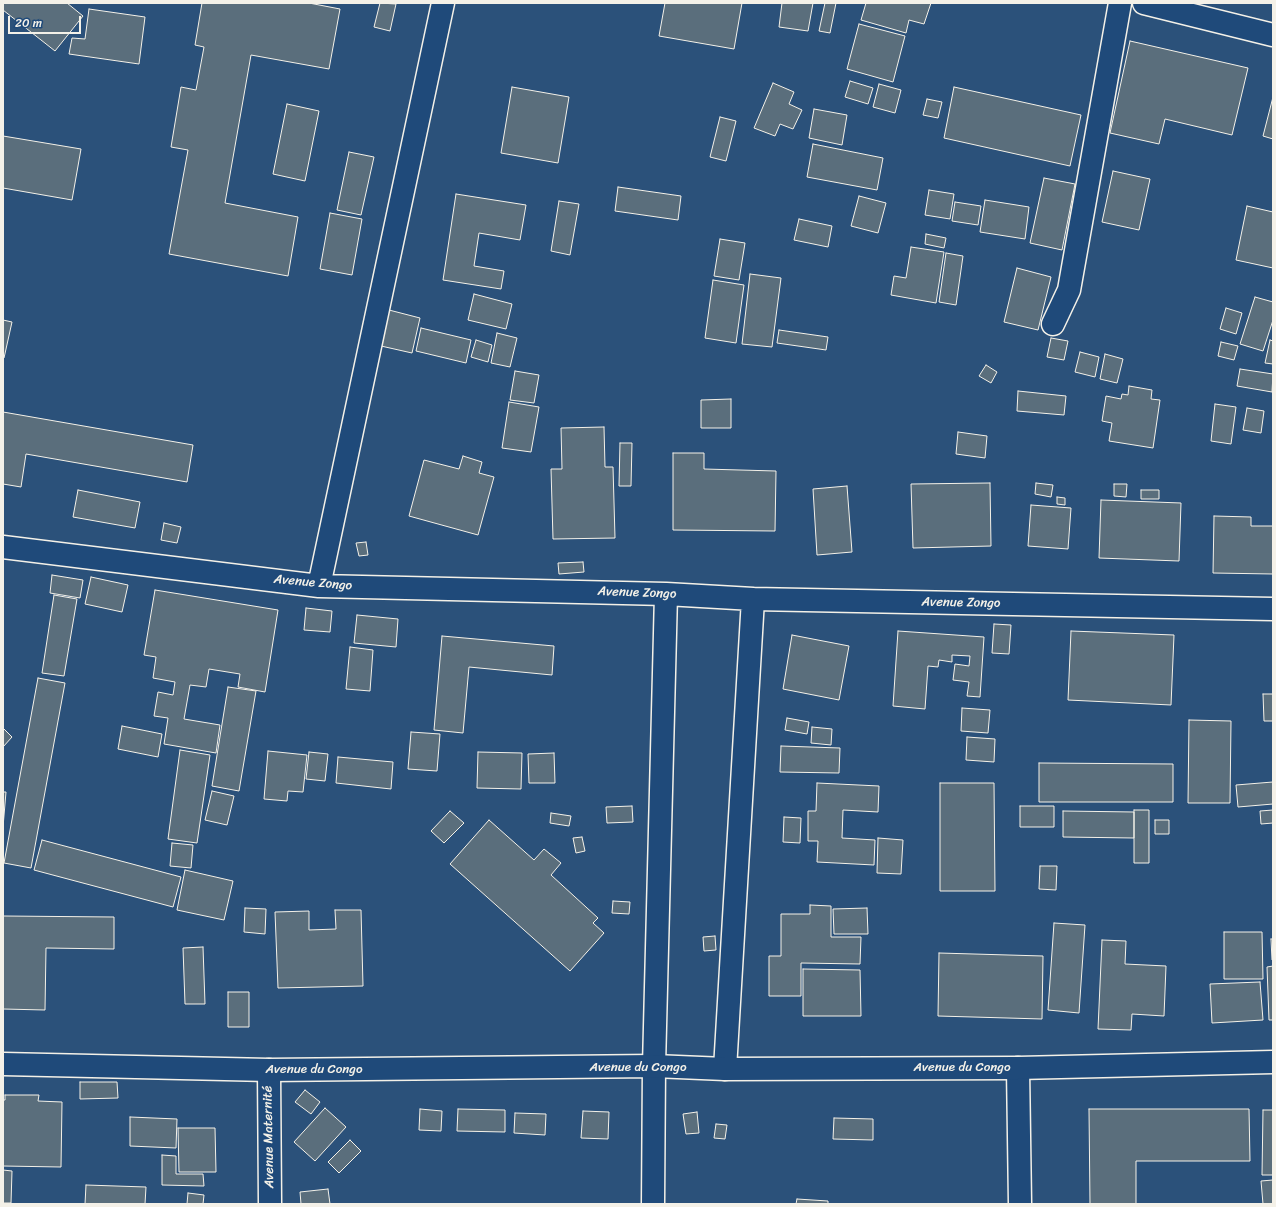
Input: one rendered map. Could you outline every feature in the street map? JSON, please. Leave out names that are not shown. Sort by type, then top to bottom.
[{"type":"street","points":[[319,586],[443,3]]},
{"type":"street","points":[[1053,324],[1069,290],[1120,3]]},
{"type":"street","points":[[1144,3],[1273,35]]},
{"type":"street","name":"Avenue Zongo","points":[[3,547],[319,586],[666,594],[753,599],[1273,609]]},
{"type":"street","points":[[653,1204],[654,1066],[666,594]]},
{"type":"street","points":[[725,1069],[753,599]]},
{"type":"street","name":"Avenue du Congo","points":[[3,1064],[269,1070],[654,1066],[725,1069],[1018,1068],[1273,1062]]},
{"type":"street","points":[[1018,1068],[1020,1204]]},
{"type":"street","name":"Avenue Maternité","points":[[269,1070],[270,1204]]},
{"type":"building","points":[[3,3],[67,3],[83,16],[55,51],[3,10]]},
{"type":"building","points":[[202,3],[309,3],[340,9],[329,69],[251,55],[225,203],[298,217],[288,276],[169,254],[188,150],[171,147],[181,87],[196,90],[204,47],[195,45]]},
{"type":"building","points":[[380,3],[396,4],[390,31],[374,27]]},
{"type":"building","points":[[665,3],[742,3],[734,49],[659,36]]},
{"type":"building","points":[[782,3],[813,3],[808,31],[779,27]]},
{"type":"building","points":[[825,3],[836,3],[830,33],[819,31]]},
{"type":"building","points":[[866,3],[931,3],[924,24],[909,20],[906,33],[861,20]]},
{"type":"building","points":[[89,9],[145,17],[139,64],[69,54],[72,38],[85,39]]},
{"type":"building","points":[[859,24],[905,36],[893,82],[847,69]]},
{"type":"building","points":[[1130,41],[1248,68],[1232,135],[1165,119],[1159,144],[1110,133]]},
{"type":"building","points":[[850,81],[873,88],[868,104],[845,97]]},
{"type":"building","points":[[773,83],[794,92],[789,104],[802,110],[793,129],[780,124],[775,136],[754,128]]},
{"type":"building","points":[[879,84],[901,90],[895,113],[873,107]]},
{"type":"building","points":[[512,87],[569,97],[558,163],[501,153]]},
{"type":"building","points":[[954,87],[1081,115],[1070,166],[944,138]]},
{"type":"building","points":[[1273,97],[1273,139],[1263,136]]},
{"type":"building","points":[[927,99],[942,102],[938,118],[923,115]]},
{"type":"building","points":[[287,104],[319,111],[305,181],[273,174]]},
{"type":"building","points":[[814,109],[847,115],[842,145],[809,138]]},
{"type":"building","points":[[720,117],[736,121],[726,161],[710,157]]},
{"type":"building","points":[[3,136],[81,149],[72,200],[3,188]]},
{"type":"building","points":[[813,144],[883,158],[877,190],[807,177]]},
{"type":"building","points":[[349,152],[374,157],[361,215],[337,210]]},
{"type":"building","points":[[1113,171],[1150,179],[1139,230],[1102,222]]},
{"type":"building","points":[[1044,178],[1075,184],[1062,250],[1030,243]]},
{"type":"building","points":[[618,187],[681,196],[678,220],[615,211]]},
{"type":"building","points":[[929,190],[954,194],[950,219],[925,215]]},
{"type":"building","points":[[456,194],[526,205],[520,240],[479,233],[474,266],[504,271],[501,289],[443,280]]},
{"type":"building","points":[[859,196],[886,203],[878,233],[851,226]]},
{"type":"building","points":[[985,200],[1029,207],[1025,239],[980,232]]},
{"type":"building","points":[[559,201],[579,204],[570,255],[551,251]]},
{"type":"building","points":[[955,202],[981,206],[978,225],[952,221]]},
{"type":"building","points":[[1247,206],[1273,212],[1273,268],[1236,260]]},
{"type":"building","points":[[330,213],[362,219],[352,275],[320,269]]},
{"type":"building","points":[[799,219],[832,226],[828,247],[794,240]]},
{"type":"building","points":[[926,234],[946,238],[944,248],[925,244]]},
{"type":"building","points":[[720,239],[745,243],[739,280],[714,276]]},
{"type":"building","points":[[911,247],[944,252],[936,303],[891,295],[894,276],[906,278]]},
{"type":"building","points":[[946,253],[963,256],[956,305],[939,302]]},
{"type":"building","points":[[1017,268],[1051,277],[1038,330],[1004,322]]},
{"type":"building","points":[[750,274],[781,278],[772,347],[742,344]]},
{"type":"building","points":[[713,280],[744,285],[736,343],[705,338]]},
{"type":"building","points":[[474,294],[512,304],[506,329],[468,320]]},
{"type":"building","points":[[1255,297],[1273,302],[1273,320],[1263,351],[1240,344]]},
{"type":"building","points":[[1226,308],[1242,313],[1236,334],[1220,329]]},
{"type":"building","points":[[389,310],[420,318],[412,353],[381,346]]},
{"type":"building","points":[[3,320],[12,322],[4,358],[3,357]]},
{"type":"building","points":[[421,328],[471,340],[466,363],[416,351]]},
{"type":"building","points":[[779,330],[828,337],[826,350],[777,343]]},
{"type":"building","points":[[497,333],[517,338],[510,367],[491,363]]},
{"type":"building","points":[[1051,338],[1068,341],[1064,360],[1047,357]]},
{"type":"building","points":[[476,340],[492,345],[488,362],[471,357]]},
{"type":"building","points":[[1270,340],[1273,341],[1273,364],[1265,363]]},
{"type":"building","points":[[1221,342],[1238,346],[1234,360],[1218,356]]},
{"type":"building","points":[[1080,352],[1099,357],[1095,377],[1075,372]]},
{"type":"building","points":[[1105,354],[1123,359],[1117,383],[1100,379]]},
{"type":"building","points":[[986,365],[997,372],[991,383],[979,376]]},
{"type":"building","points":[[1240,369],[1273,374],[1272,392],[1237,386]]},
{"type":"building","points":[[515,371],[539,375],[534,403],[510,400]]},
{"type":"building","points":[[1129,386],[1152,390],[1151,399],[1160,400],[1153,448],[1109,441],[1112,423],[1102,421],[1106,396],[1121,399],[1122,394],[1128,395]]},
{"type":"building","points":[[1018,391],[1066,396],[1064,415],[1017,411]]},
{"type":"building","points":[[731,399],[731,428],[701,428],[701,400]]},
{"type":"building","points":[[509,402],[539,407],[531,452],[502,448]]},
{"type":"building","points":[[1215,404],[1236,407],[1231,444],[1211,441]]},
{"type":"building","points":[[1247,408],[1264,411],[1261,433],[1243,430]]},
{"type":"building","points":[[3,412],[193,445],[187,482],[26,454],[21,487],[3,484]]},
{"type":"building","points":[[604,427],[605,467],[613,467],[615,538],[553,539],[551,469],[562,469],[561,428]]},
{"type":"building","points":[[958,432],[987,436],[985,458],[956,454]]},
{"type":"building","points":[[620,443],[632,443],[631,486],[619,486]]},
{"type":"building","points":[[673,453],[704,453],[704,469],[776,471],[775,531],[673,530]]},
{"type":"building","points":[[463,456],[482,462],[479,473],[494,477],[478,535],[409,516],[424,460],[459,469]]},
{"type":"building","points":[[990,483],[991,546],[913,548],[911,484]]},
{"type":"building","points":[[1036,483],[1053,485],[1051,497],[1035,494]]},
{"type":"building","points":[[1114,484],[1127,484],[1126,497],[1114,496]]},
{"type":"building","points":[[847,486],[852,552],[817,555],[813,489]]},
{"type":"building","points":[[78,490],[140,502],[135,528],[73,517]]},
{"type":"building","points":[[1141,490],[1159,490],[1159,499],[1141,499]]},
{"type":"building","points":[[1057,497],[1065,498],[1065,505],[1057,504]]},
{"type":"building","points":[[1101,500],[1181,503],[1179,561],[1099,558]]},
{"type":"building","points":[[1031,505],[1071,508],[1068,549],[1028,546]]},
{"type":"building","points":[[1214,516],[1251,517],[1251,526],[1273,526],[1273,574],[1213,573]]},
{"type":"building","points":[[164,523],[181,527],[177,543],[161,540]]},
{"type":"building","points":[[366,542],[368,555],[359,556],[356,543]]},
{"type":"building","points":[[583,562],[584,572],[559,574],[558,563]]},
{"type":"building","points":[[52,575],[83,580],[80,598],[50,593]]},
{"type":"building","points":[[91,577],[128,585],[122,612],[85,604]]},
{"type":"building","points":[[155,590],[278,610],[265,692],[238,687],[240,674],[209,669],[206,687],[190,685],[184,719],[220,725],[216,753],[164,744],[168,718],[154,716],[158,692],[173,695],[175,682],[153,678],[156,657],[144,655]]},
{"type":"building","points":[[54,595],[77,599],[64,676],[42,673]]},
{"type":"building","points":[[306,608],[332,611],[330,632],[304,630]]},
{"type":"building","points":[[357,615],[398,619],[396,647],[354,643]]},
{"type":"building","points":[[994,624],[1011,625],[1009,654],[992,653]]},
{"type":"building","points":[[898,631],[984,637],[980,697],[967,696],[969,682],[953,680],[955,664],[969,666],[970,656],[952,655],[952,662],[939,660],[938,667],[928,666],[925,709],[893,706]]},
{"type":"building","points":[[1071,631],[1174,635],[1171,705],[1068,700]]},
{"type":"building","points":[[792,635],[849,646],[839,700],[783,689]]},
{"type":"building","points":[[442,636],[554,646],[552,675],[469,667],[463,733],[434,730]]},
{"type":"building","points":[[350,647],[373,650],[370,691],[346,689]]},
{"type":"building","points":[[38,678],[65,683],[31,868],[4,863]]},
{"type":"building","points":[[228,687],[256,691],[239,791],[212,786]]},
{"type":"building","points":[[1263,694],[1273,694],[1273,721],[1264,721]]},
{"type":"building","points":[[962,708],[990,710],[988,733],[961,731]]},
{"type":"building","points":[[787,718],[809,722],[807,734],[785,730]]},
{"type":"building","points":[[1189,720],[1231,721],[1230,803],[1188,803]]},
{"type":"building","points":[[122,726],[162,734],[158,757],[118,749]]},
{"type":"building","points":[[812,727],[832,729],[831,745],[811,743]]},
{"type":"building","points":[[3,728],[12,737],[3,747]]},
{"type":"building","points":[[411,732],[440,734],[437,771],[408,769]]},
{"type":"building","points":[[967,737],[995,739],[994,762],[966,760]]},
{"type":"building","points":[[781,746],[840,748],[839,773],[780,772]]},
{"type":"building","points":[[180,750],[210,755],[197,843],[168,839]]},
{"type":"building","points":[[268,751],[307,755],[303,792],[288,791],[287,801],[264,799]]},
{"type":"building","points":[[309,752],[328,754],[325,781],[306,779]]},
{"type":"building","points":[[478,752],[522,753],[521,789],[477,788]]},
{"type":"building","points":[[554,753],[555,783],[529,783],[528,754]]},
{"type":"building","points":[[338,757],[393,762],[391,789],[336,783]]},
{"type":"building","points":[[1039,763],[1173,764],[1173,802],[1039,802]]},
{"type":"building","points":[[1273,782],[1273,804],[1238,807],[1236,785]]},
{"type":"building","points":[[817,783],[879,786],[878,812],[843,810],[842,838],[875,840],[874,865],[817,862],[818,841],[808,841],[808,811],[816,811]]},
{"type":"building","points":[[940,783],[994,783],[995,891],[940,891]]},
{"type":"building","points":[[212,791],[234,796],[227,825],[205,820]]},
{"type":"building","points":[[3,792],[6,792],[3,827]]},
{"type":"building","points":[[632,806],[633,822],[607,823],[606,807]]},
{"type":"building","points":[[1020,806],[1054,806],[1054,827],[1020,827]]},
{"type":"building","points":[[1134,810],[1149,810],[1149,863],[1134,863]]},
{"type":"building","points":[[1273,810],[1273,823],[1261,824],[1260,811]]},
{"type":"building","points":[[450,811],[464,823],[444,843],[431,831]]},
{"type":"building","points":[[1063,811],[1134,812],[1134,838],[1063,837]]},
{"type":"building","points":[[551,813],[571,816],[569,826],[550,823]]},
{"type":"building","points":[[784,817],[801,818],[800,843],[783,842]]},
{"type":"building","points":[[489,820],[534,860],[544,849],[561,863],[551,875],[598,918],[593,923],[604,933],[570,971],[450,864]]},
{"type":"building","points":[[1155,820],[1169,820],[1169,834],[1155,834]]},
{"type":"building","points":[[582,837],[585,851],[576,853],[573,838]]},
{"type":"building","points":[[878,838],[903,840],[901,874],[877,873]]},
{"type":"building","points":[[42,840],[181,877],[173,907],[34,870]]},
{"type":"building","points":[[172,843],[193,845],[191,868],[170,866]]},
{"type":"building","points":[[1040,866],[1057,866],[1056,890],[1039,889]]},
{"type":"building","points":[[185,870],[233,881],[224,920],[177,910]]},
{"type":"building","points":[[613,901],[630,902],[629,914],[612,913]]},
{"type":"building","points":[[810,905],[831,906],[831,937],[861,937],[860,964],[801,963],[801,996],[769,996],[769,956],[781,956],[781,914],[810,914]]},
{"type":"building","points":[[245,908],[266,909],[265,934],[244,932]]},
{"type":"building","points":[[867,908],[868,934],[834,934],[833,909]]},
{"type":"building","points":[[335,910],[361,910],[363,986],[278,988],[275,912],[309,911],[309,930],[336,929]]},
{"type":"building","points":[[3,916],[114,917],[114,949],[46,948],[45,1010],[3,1009]]},
{"type":"building","points":[[1054,923],[1085,925],[1079,1013],[1048,1010]]},
{"type":"building","points":[[1224,932],[1262,932],[1263,979],[1224,979]]},
{"type":"building","points":[[715,936],[716,950],[704,951],[703,937]]},
{"type":"building","points":[[1271,939],[1273,939],[1273,960],[1272,960]]},
{"type":"building","points":[[1102,940],[1126,941],[1125,964],[1166,966],[1164,1016],[1132,1014],[1131,1030],[1098,1029]]},
{"type":"building","points":[[203,947],[205,1004],[185,1004],[183,948]]},
{"type":"building","points":[[939,953],[1043,956],[1042,1019],[938,1016]]},
{"type":"building","points":[[1273,966],[1273,1020],[1269,1020],[1267,967]]},
{"type":"building","points":[[803,969],[860,970],[861,1016],[803,1016]]},
{"type":"building","points":[[1260,982],[1263,1020],[1212,1023],[1210,984]]},
{"type":"building","points":[[228,992],[249,992],[249,1027],[228,1027]]},
{"type":"building","points":[[80,1082],[117,1082],[118,1098],[80,1099]]},
{"type":"building","points":[[305,1090],[320,1102],[311,1114],[295,1102]]},
{"type":"building","points":[[5,1095],[39,1095],[38,1101],[62,1102],[61,1167],[3,1166],[3,1100],[5,1100]]},
{"type":"building","points":[[325,1108],[346,1127],[315,1161],[294,1142]]},
{"type":"building","points":[[420,1109],[442,1111],[441,1131],[419,1130]]},
{"type":"building","points":[[458,1109],[505,1110],[505,1132],[457,1131]]},
{"type":"building","points":[[1089,1109],[1249,1109],[1250,1161],[1136,1161],[1136,1204],[1090,1204]]},
{"type":"building","points":[[1263,1110],[1273,1110],[1273,1175],[1262,1175]]},
{"type":"building","points":[[583,1111],[609,1112],[608,1139],[581,1138]]},
{"type":"building","points":[[697,1112],[699,1133],[686,1134],[683,1114]]},
{"type":"building","points":[[515,1113],[546,1114],[545,1135],[514,1133]]},
{"type":"building","points":[[130,1117],[177,1119],[176,1148],[130,1146]]},
{"type":"building","points":[[834,1118],[873,1119],[873,1140],[833,1139]]},
{"type":"building","points":[[716,1124],[727,1125],[725,1139],[714,1138]]},
{"type":"building","points":[[178,1128],[215,1128],[216,1172],[179,1172]]},
{"type":"building","points":[[350,1140],[361,1151],[339,1173],[328,1162]]},
{"type":"building","points":[[162,1155],[176,1156],[176,1174],[203,1174],[204,1186],[162,1185]]},
{"type":"building","points":[[3,1170],[12,1171],[11,1203],[3,1203]]},
{"type":"building","points":[[1273,1180],[1273,1204],[1263,1204],[1261,1181]]},
{"type":"building","points":[[86,1185],[146,1187],[145,1204],[85,1204]]},
{"type":"building","points":[[328,1189],[330,1204],[301,1204],[300,1192]]},
{"type":"building","points":[[188,1193],[204,1195],[203,1204],[187,1204]]},
{"type":"building","points":[[797,1199],[828,1201],[828,1204],[796,1204]]}]
